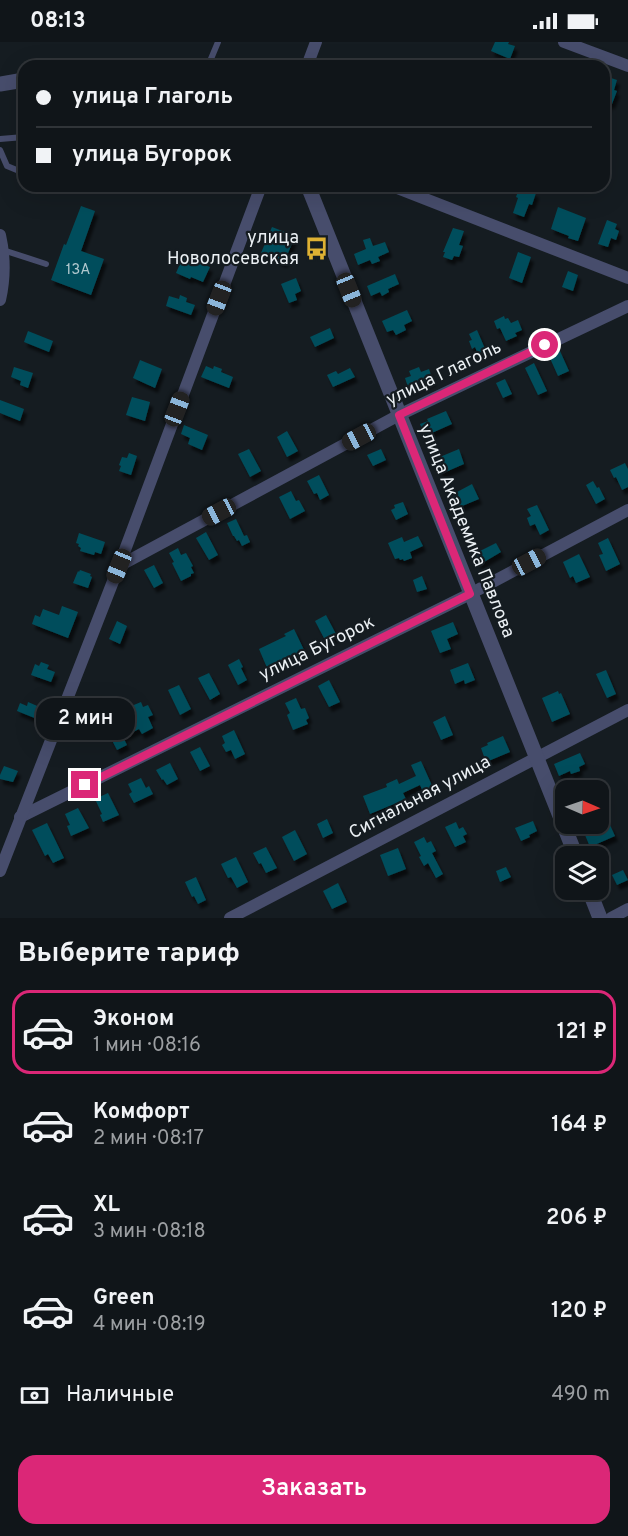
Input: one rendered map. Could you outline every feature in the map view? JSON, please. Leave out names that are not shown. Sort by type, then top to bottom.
[{"type":"street","points":[[309,60],[316,42]]},
{"type":"street","points":[[564,42],[628,66]]},
{"type":"street","points":[[0,84],[18,81]]},
{"type":"street","points":[[0,872],[119,566],[259,192]]},
{"type":"street","name":"улица Академика Павлова","points":[[310,192],[572,846]]},
{"type":"street","points":[[407,192],[628,278]]},
{"type":"street","points":[[0,235],[4,277],[0,300]]},
{"type":"street","name":"улица Глаголь","points":[[119,566],[399,415],[628,306]]},
{"type":"street","name":"улица Бугорок","points":[[20,817],[470,594],[628,510]]},
{"type":"street","name":"Сигнальная улица","points":[[230,918],[628,710]]},
{"type":"street","points":[[593,900],[600,918]]},
{"type":"street","points":[[611,918],[628,909]]},
{"type":"lane","points":[[210,60],[218,42]]},
{"type":"lane","points":[[0,139],[18,138]]},
{"type":"lane","points":[[0,150],[7,166],[18,171]]},
{"type":"lane","points":[[3,250],[45,264]]},
{"type":"building","points":[[495,42],[509,42],[508,44],[515,46],[510,59],[491,51]]},
{"type":"building","points":[[610,78],[617,80],[614,90],[617,91],[612,104],[610,103]]},
{"type":"building","points":[[518,192],[536,193],[524,217],[513,213],[518,198],[516,197]]},
{"type":"building","points":[[81,206],[95,211],[81,251],[104,259],[91,295],[51,280]]},
{"type":"building","points":[[558,207],[586,218],[578,241],[551,229]]},
{"type":"building","points":[[607,220],[617,224],[615,229],[619,231],[616,240],[611,238],[608,247],[598,244]]},
{"type":"building","points":[[272,227],[295,236],[284,263],[261,253]]},
{"type":"building","points":[[453,228],[464,231],[459,245],[463,246],[459,257],[454,256],[452,260],[443,257],[445,252],[443,252]]},
{"type":"building","points":[[370,238],[373,246],[385,242],[389,252],[378,257],[380,261],[372,264],[370,260],[358,265],[354,254],[366,249],[363,240]]},
{"type":"building","points":[[518,252],[531,257],[522,283],[509,278]]},
{"type":"building","points":[[183,257],[210,267],[203,282],[176,273]]},
{"type":"building","points":[[568,271],[578,275],[573,291],[562,287]]},
{"type":"building","points":[[395,274],[399,284],[388,289],[389,292],[382,296],[380,292],[371,296],[367,286]]},
{"type":"building","points":[[296,278],[301,291],[295,294],[297,300],[289,303],[281,284]]},
{"type":"building","points":[[180,295],[187,298],[186,302],[195,305],[191,315],[166,306],[169,296],[179,299]]},
{"type":"building","points":[[407,310],[412,321],[404,325],[406,330],[396,335],[393,330],[387,332],[382,321]]},
{"type":"building","points":[[504,316],[511,323],[518,320],[522,330],[515,333],[517,336],[506,341],[494,321]]},
{"type":"building","points":[[330,328],[334,338],[315,347],[310,337]]},
{"type":"building","points":[[477,330],[486,351],[478,354],[475,347],[472,349],[469,341],[472,340],[469,334]]},
{"type":"building","points":[[28,331],[53,341],[49,352],[24,342]]},
{"type":"building","points":[[560,351],[569,371],[558,376],[549,356]]},
{"type":"building","points":[[140,360],[162,369],[155,388],[133,378]]},
{"type":"building","points":[[534,363],[547,391],[538,395],[525,368]]},
{"type":"building","points":[[206,366],[222,369],[221,372],[233,377],[229,388],[201,377]]},
{"type":"building","points":[[14,367],[33,373],[28,388],[20,385],[21,381],[11,377]]},
{"type":"building","points":[[419,367],[421,372],[429,369],[433,381],[409,390],[405,378],[411,376],[409,371]]},
{"type":"building","points":[[350,368],[355,377],[333,387],[327,375],[336,371],[338,374]]},
{"type":"building","points":[[505,379],[512,394],[503,398],[496,383]]},
{"type":"building","points":[[132,397],[150,402],[145,421],[126,415]]},
{"type":"building","points":[[0,400],[24,409],[20,421],[0,413]]},
{"type":"building","points":[[446,411],[452,424],[425,436],[420,424]]},
{"type":"building","points":[[184,425],[208,435],[202,450],[188,444],[190,438],[181,434]]},
{"type":"building","points":[[287,431],[298,451],[287,457],[277,437]]},
{"type":"building","points":[[249,449],[261,471],[250,477],[238,454]]},
{"type":"building","points":[[381,449],[386,460],[373,466],[367,455]]},
{"type":"building","points":[[459,449],[464,464],[441,474],[435,459]]},
{"type":"building","points":[[129,453],[137,456],[131,475],[119,471],[122,457],[127,458]]},
{"type":"building","points":[[625,463],[628,469],[628,487],[622,490],[610,470]]},
{"type":"building","points":[[319,475],[329,495],[320,500],[307,481]]},
{"type":"building","points":[[593,481],[605,499],[596,504],[586,485]]},
{"type":"building","points":[[472,484],[479,499],[455,509],[450,498]]},
{"type":"building","points":[[291,491],[305,511],[290,519],[279,497]]},
{"type":"building","points":[[403,502],[408,514],[396,520],[391,510],[395,508],[394,505]]},
{"type":"building","points":[[537,505],[549,530],[540,535],[535,524],[530,526],[527,518],[531,516],[527,509]]},
{"type":"building","points":[[236,519],[244,536],[247,535],[250,542],[242,546],[233,536],[227,523]]},
{"type":"building","points":[[206,532],[218,555],[209,560],[196,538]]},
{"type":"building","points":[[79,533],[105,542],[101,554],[95,552],[94,555],[80,551],[79,544],[76,543]]},
{"type":"building","points":[[418,536],[423,546],[410,552],[412,558],[404,561],[399,558],[395,559],[388,543],[402,537],[404,542]]},
{"type":"building","points":[[608,538],[620,564],[606,571],[599,555],[603,554],[598,543]]},
{"type":"building","points":[[496,543],[501,552],[479,565],[474,554]]},
{"type":"building","points":[[178,548],[181,555],[186,553],[194,573],[181,581],[169,553]]},
{"type":"building","points":[[579,554],[590,577],[576,583],[573,576],[570,578],[563,562]]},
{"type":"building","points":[[154,565],[163,583],[154,588],[144,570]]},
{"type":"building","points":[[80,570],[91,574],[88,588],[73,583]]},
{"type":"building","points":[[422,576],[427,589],[417,592],[413,580]]},
{"type":"building","points":[[62,606],[78,612],[68,638],[32,624],[35,615],[40,617],[43,609],[59,615]]},
{"type":"building","points":[[326,615],[337,636],[326,642],[315,621]]},
{"type":"building","points":[[117,621],[127,626],[120,644],[109,639]]},
{"type":"building","points":[[453,622],[458,634],[447,639],[451,649],[440,653],[431,631]]},
{"type":"building","points":[[294,629],[305,652],[295,657],[294,654],[268,670],[259,649],[286,636],[284,634]]},
{"type":"building","points":[[239,659],[247,680],[238,685],[228,665]]},
{"type":"building","points":[[41,662],[49,665],[47,669],[55,672],[51,682],[31,675],[35,664],[39,666]]},
{"type":"building","points":[[468,663],[475,680],[465,684],[464,680],[455,684],[450,670]]},
{"type":"building","points":[[606,670],[616,694],[607,698],[596,674]]},
{"type":"building","points":[[209,673],[220,694],[210,700],[198,678]]},
{"type":"building","points":[[329,680],[340,702],[329,707],[318,686]]},
{"type":"building","points":[[179,685],[191,709],[180,715],[168,690]]},
{"type":"building","points":[[558,691],[570,714],[552,722],[542,698]]},
{"type":"building","points":[[296,698],[301,709],[305,708],[309,718],[306,720],[308,724],[293,730],[287,715],[290,713],[285,703]]},
{"type":"building","points":[[28,702],[42,708],[37,719],[17,711],[20,703],[27,706]]},
{"type":"building","points":[[141,702],[143,707],[148,705],[153,715],[148,717],[153,728],[142,734],[139,729],[123,737],[127,745],[117,750],[104,725],[131,711],[129,707]]},
{"type":"building","points":[[445,716],[453,735],[441,740],[433,722]]},
{"type":"building","points":[[234,730],[245,754],[235,759],[231,750],[226,752],[222,745],[225,743],[222,736]]},
{"type":"building","points":[[503,736],[510,752],[486,762],[481,748]]},
{"type":"building","points":[[200,747],[210,766],[200,771],[190,752]]},
{"type":"building","points":[[580,753],[585,764],[579,767],[580,771],[571,774],[570,771],[559,776],[554,764]]},
{"type":"building","points":[[421,761],[434,790],[424,794],[420,785],[403,793],[406,799],[370,814],[363,796],[387,787],[386,784],[397,779],[399,784],[416,776],[411,765]]},
{"type":"building","points":[[170,763],[178,779],[167,785],[156,770]]},
{"type":"building","points":[[4,766],[18,771],[13,782],[0,779]]},
{"type":"building","points":[[141,778],[146,788],[149,786],[153,794],[134,803],[129,794],[132,792],[128,784]]},
{"type":"building","points":[[108,793],[119,815],[103,822],[95,799]]},
{"type":"building","points":[[78,808],[89,828],[71,836],[67,826],[70,825],[65,814]]},
{"type":"building","points":[[327,819],[333,833],[323,838],[317,824]]},
{"type":"building","points":[[533,821],[537,831],[521,841],[515,828]]},
{"type":"building","points":[[456,822],[459,829],[463,827],[467,834],[463,836],[466,842],[455,847],[445,827]]},
{"type":"building","points":[[47,823],[64,858],[53,863],[48,854],[45,856],[32,830]]},
{"type":"building","points":[[609,825],[615,836],[590,846],[585,835],[609,834]]},
{"type":"building","points":[[295,830],[307,854],[294,861],[282,837]]},
{"type":"building","points":[[424,837],[427,843],[431,841],[436,851],[432,853],[443,874],[436,878],[428,863],[424,866],[414,842]]},
{"type":"building","points":[[266,847],[277,868],[266,873],[253,853]]},
{"type":"building","points":[[398,848],[406,869],[388,876],[380,855]]},
{"type":"building","points":[[236,857],[248,882],[237,888],[231,877],[228,878],[221,864]]},
{"type":"building","points":[[506,867],[511,877],[500,882],[496,871]]},
{"type":"building","points":[[623,870],[628,880],[617,885],[612,875]]},
{"type":"building","points":[[196,877],[206,900],[198,904],[185,882]]},
{"type":"building","points":[[338,883],[347,902],[332,909],[323,891]]},
{"type":"place","name":"улица Новолосевская","points":[[317,248]]},
{"type":"route","points":[[85,785],[470,594],[399,415],[545,345]]}]
